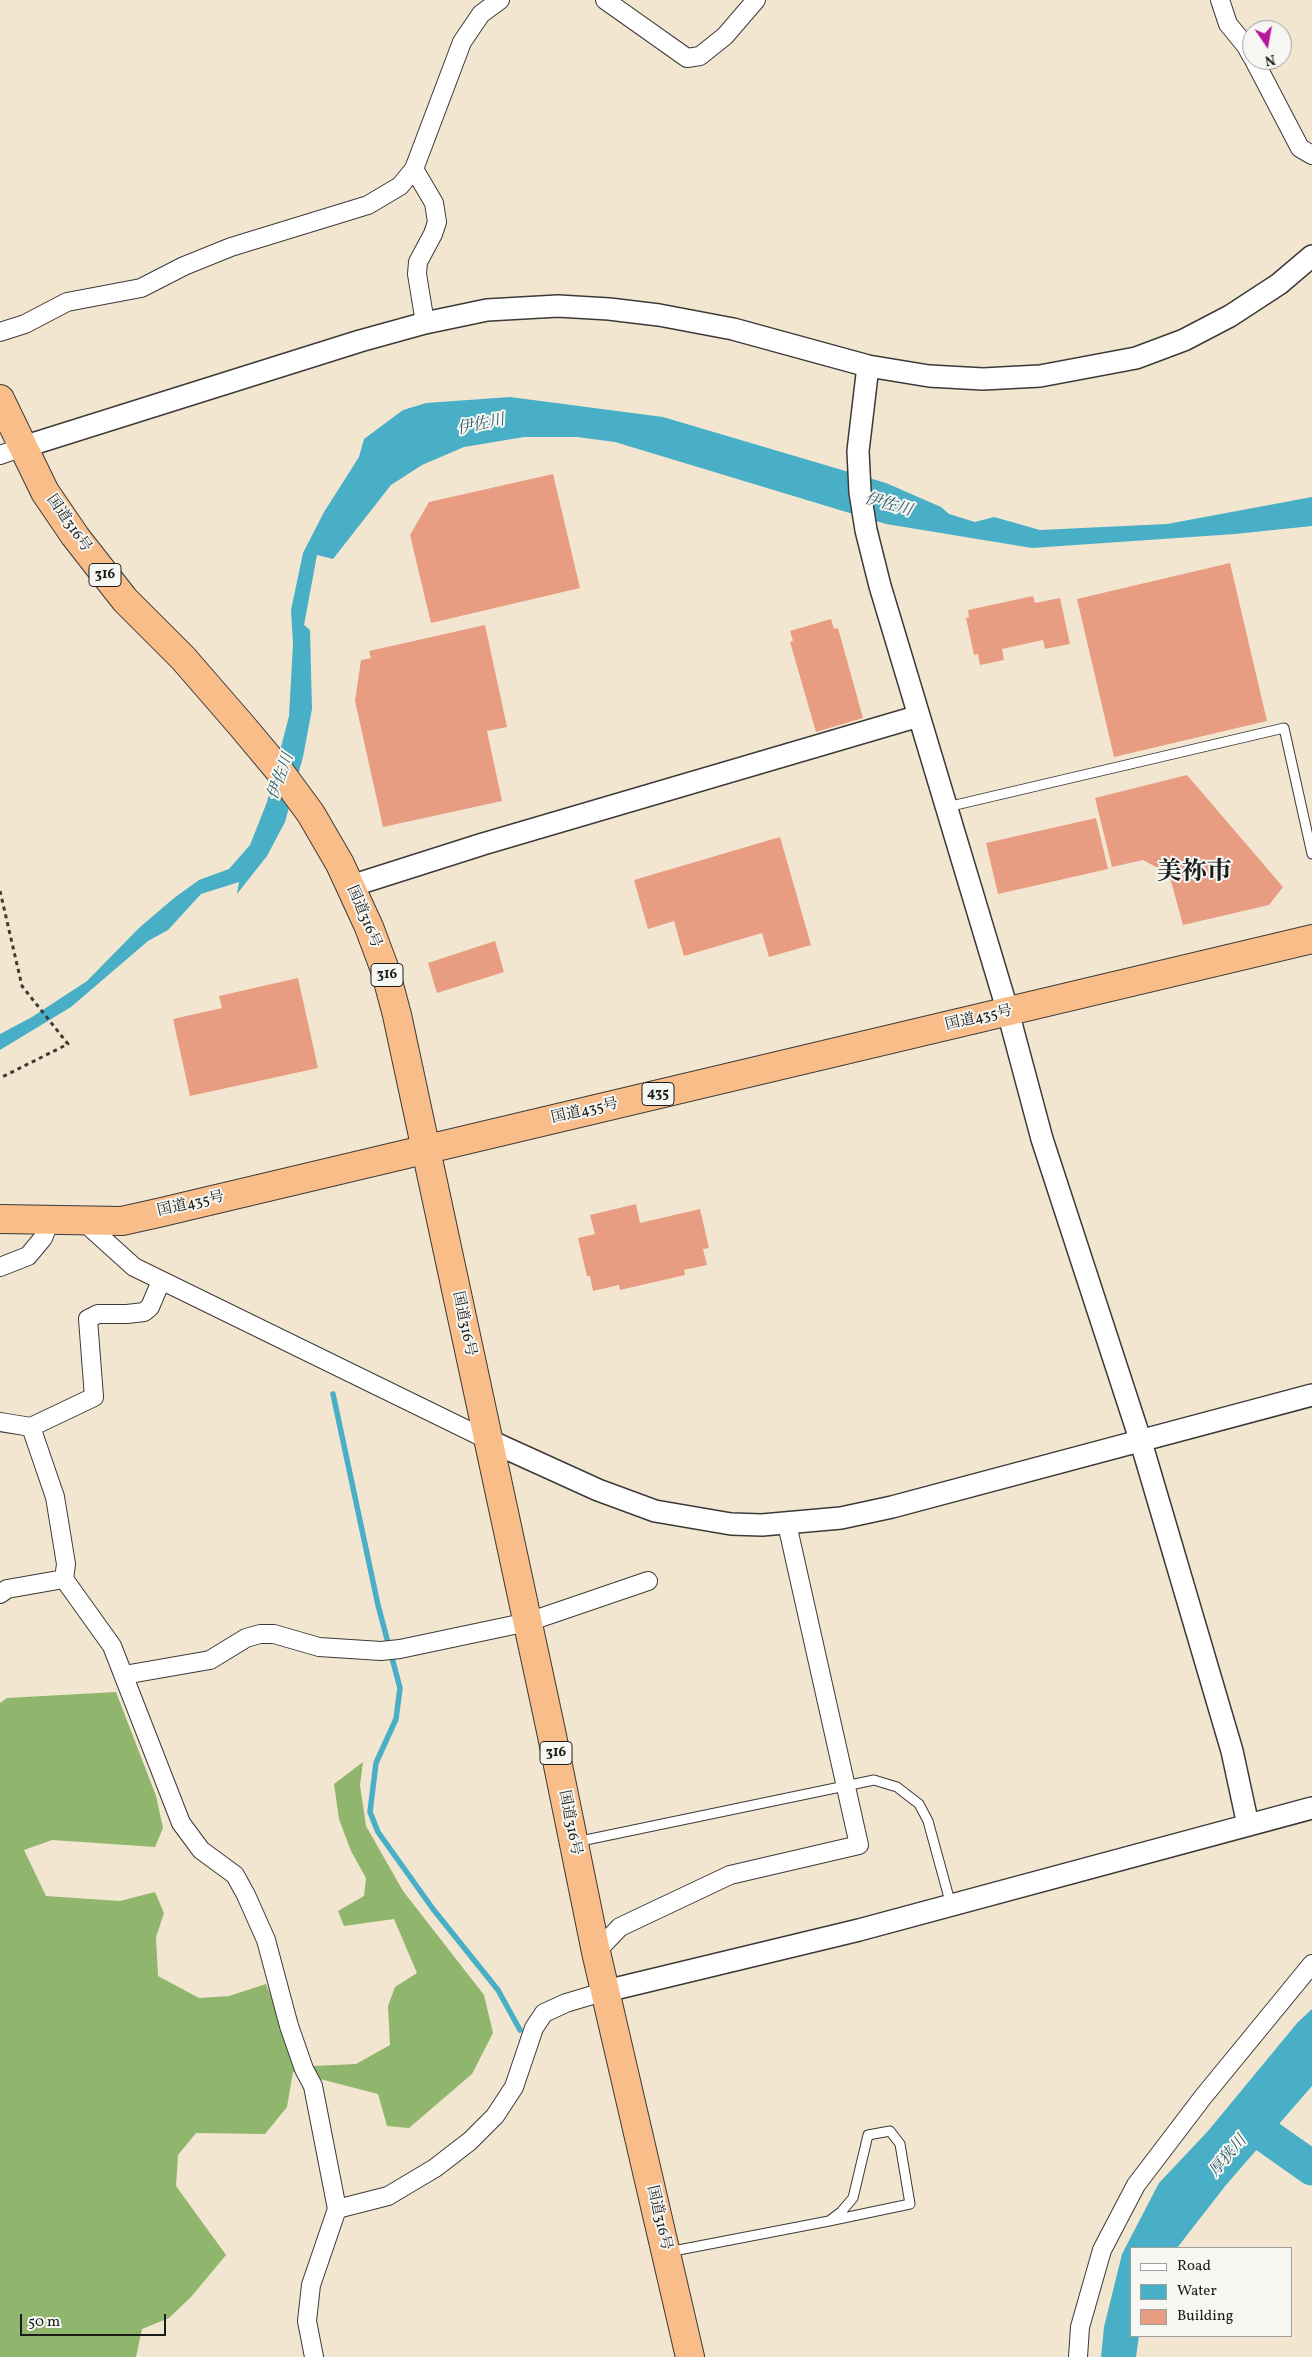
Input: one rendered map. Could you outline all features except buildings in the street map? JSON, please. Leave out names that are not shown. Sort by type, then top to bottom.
[{"type":"highway","name":"国道316号","points":[[0,400],[11,451],[125,600],[183,658],[278,769],[311,814],[351,886],[385,970],[397,1015],[528,1622],[596,1952],[690,2357]]},
{"type":"highway","name":"国道435号","points":[[0,1219],[83,1221],[131,1219],[1008,1012],[1312,938]]},
{"type":"street","points":[[0,332],[25,324],[67,302],[141,288],[184,266],[231,247],[368,205],[400,186],[414,169],[462,42],[481,14],[500,0]]},
{"type":"street","points":[[605,0],[687,58],[700,56],[725,36],[756,0]]},
{"type":"street","points":[[1220,0],[1228,24],[1242,41]]},
{"type":"street","points":[[1259,70],[1300,148],[1312,155]]},
{"type":"street","points":[[414,169],[434,203],[437,222],[433,234],[418,262],[417,274],[426,323]]},
{"type":"street","points":[[11,451],[360,341],[426,323],[487,310],[558,306],[609,309],[659,315],[733,329],[868,366],[929,376],[983,379],[1040,376],[1136,358],[1184,340],[1230,316],[1279,284],[1312,256]]},
{"type":"street","points":[[868,366],[858,451],[860,492],[866,530],[880,586],[1008,1012],[1042,1139],[1141,1442],[1232,1751],[1248,1825]]},
{"type":"street","points":[[351,886],[483,844],[919,716]]},
{"type":"street","points":[[0,1267],[28,1256],[43,1238],[50,1221]]},
{"type":"street","points":[[83,1221],[134,1267],[488,1440],[598,1490],[655,1511],[730,1524],[787,1524],[841,1518],[892,1507],[1312,1395]]},
{"type":"street","points":[[0,1422],[31,1427],[94,1397],[88,1319],[98,1314],[144,1312],[150,1307],[161,1280]]},
{"type":"street","points":[[31,1427],[55,1497],[66,1564],[64,1579],[112,1646],[145,1735],[181,1823],[201,1850],[235,1875],[266,1940],[289,2026],[304,2069],[313,2086],[337,2210],[311,2284],[307,2321],[314,2357]]},
{"type":"street","points":[[596,1952],[620,1927],[730,1875],[859,1845],[787,1524]]},
{"type":"street","points":[[0,1594],[7,1589],[64,1579]]},
{"type":"street","points":[[124,1675],[210,1660],[246,1638],[260,1634],[274,1634],[319,1647],[381,1651],[400,1649],[528,1622],[648,1581]]},
{"type":"street","points":[[337,2210],[388,2196],[435,2168],[470,2140],[495,2116],[514,2087],[534,2028],[544,2013],[566,2003],[606,1991],[950,1905],[1312,1808]]},
{"type":"street","points":[[1078,2357],[1080,2327],[1102,2250],[1136,2185],[1203,2097],[1312,1964]]},
{"type":"lane","points":[[947,807],[1284,728],[1312,854]]},
{"type":"lane","points":[[573,1843],[846,1784],[874,1780],[897,1787],[919,1804],[928,1821],[950,1905]]},
{"type":"lane","points":[[666,2252],[829,2221],[910,2204],[900,2144],[890,2131],[868,2134],[853,2198],[841,2212],[829,2221]]},
{"type":"path","points":[[0,891],[22,986],[68,1044],[0,1078]]},
{"type":"green space","points":[[116,1692],[156,1796],[163,1828],[155,1847],[52,1840],[24,1850],[46,1896],[120,1901],[155,1892],[164,1913],[156,1937],[158,1976],[199,1998],[229,1996],[266,1984],[291,2047],[313,2066],[356,2064],[390,2045],[388,2006],[395,1987],[417,1973],[394,1919],[344,1926],[338,1911],[364,1896],[366,1878],[351,1851],[339,1819],[334,1784],[363,1762],[360,1785],[366,1826],[403,1891],[484,1995],[493,2033],[472,2074],[409,2128],[387,2126],[378,2094],[293,2072],[287,2107],[265,2134],[196,2133],[178,2155],[176,2186],[226,2255],[191,2297],[169,2318],[142,2329],[136,2357],[0,2357],[0,1703],[7,1698]]},
{"type":"water","name":"伊佐川","points":[[510,397],[663,417],[886,483],[941,507],[949,514],[975,522],[994,517],[1040,530],[1167,524],[1312,497],[1312,526],[1235,534],[1032,548],[886,524],[615,442],[577,437],[524,437],[464,447],[422,465],[391,485],[333,559],[317,555],[304,625],[310,630],[312,709],[303,757],[285,822],[267,856],[237,894],[239,882],[201,894],[168,930],[148,941],[71,1007],[0,1050],[0,1034],[32,1017],[87,981],[139,928],[174,898],[199,880],[229,869],[250,845],[267,802],[289,716],[293,644],[291,610],[303,553],[324,512],[359,457],[364,439],[403,410],[426,403]]},
{"type":"water","name":"厚狭川","points":[[1312,2009],[1312,2086],[1226,2185],[1178,2247],[1130,2247],[1130,2337],[1139,2337],[1136,2357],[1101,2357],[1104,2327],[1122,2254],[1159,2183],[1208,2131],[1298,2022]]},
{"type":"waterway","points":[[333,1394],[378,1605],[400,1688],[396,1719],[376,1763],[370,1812],[378,1832],[433,1909],[498,1990],[520,2030]]},
{"type":"waterway","points":[[1254,2127],[1312,2168]]},
{"type":"district","name":"美祢市","points":[[1194,874]]}]
